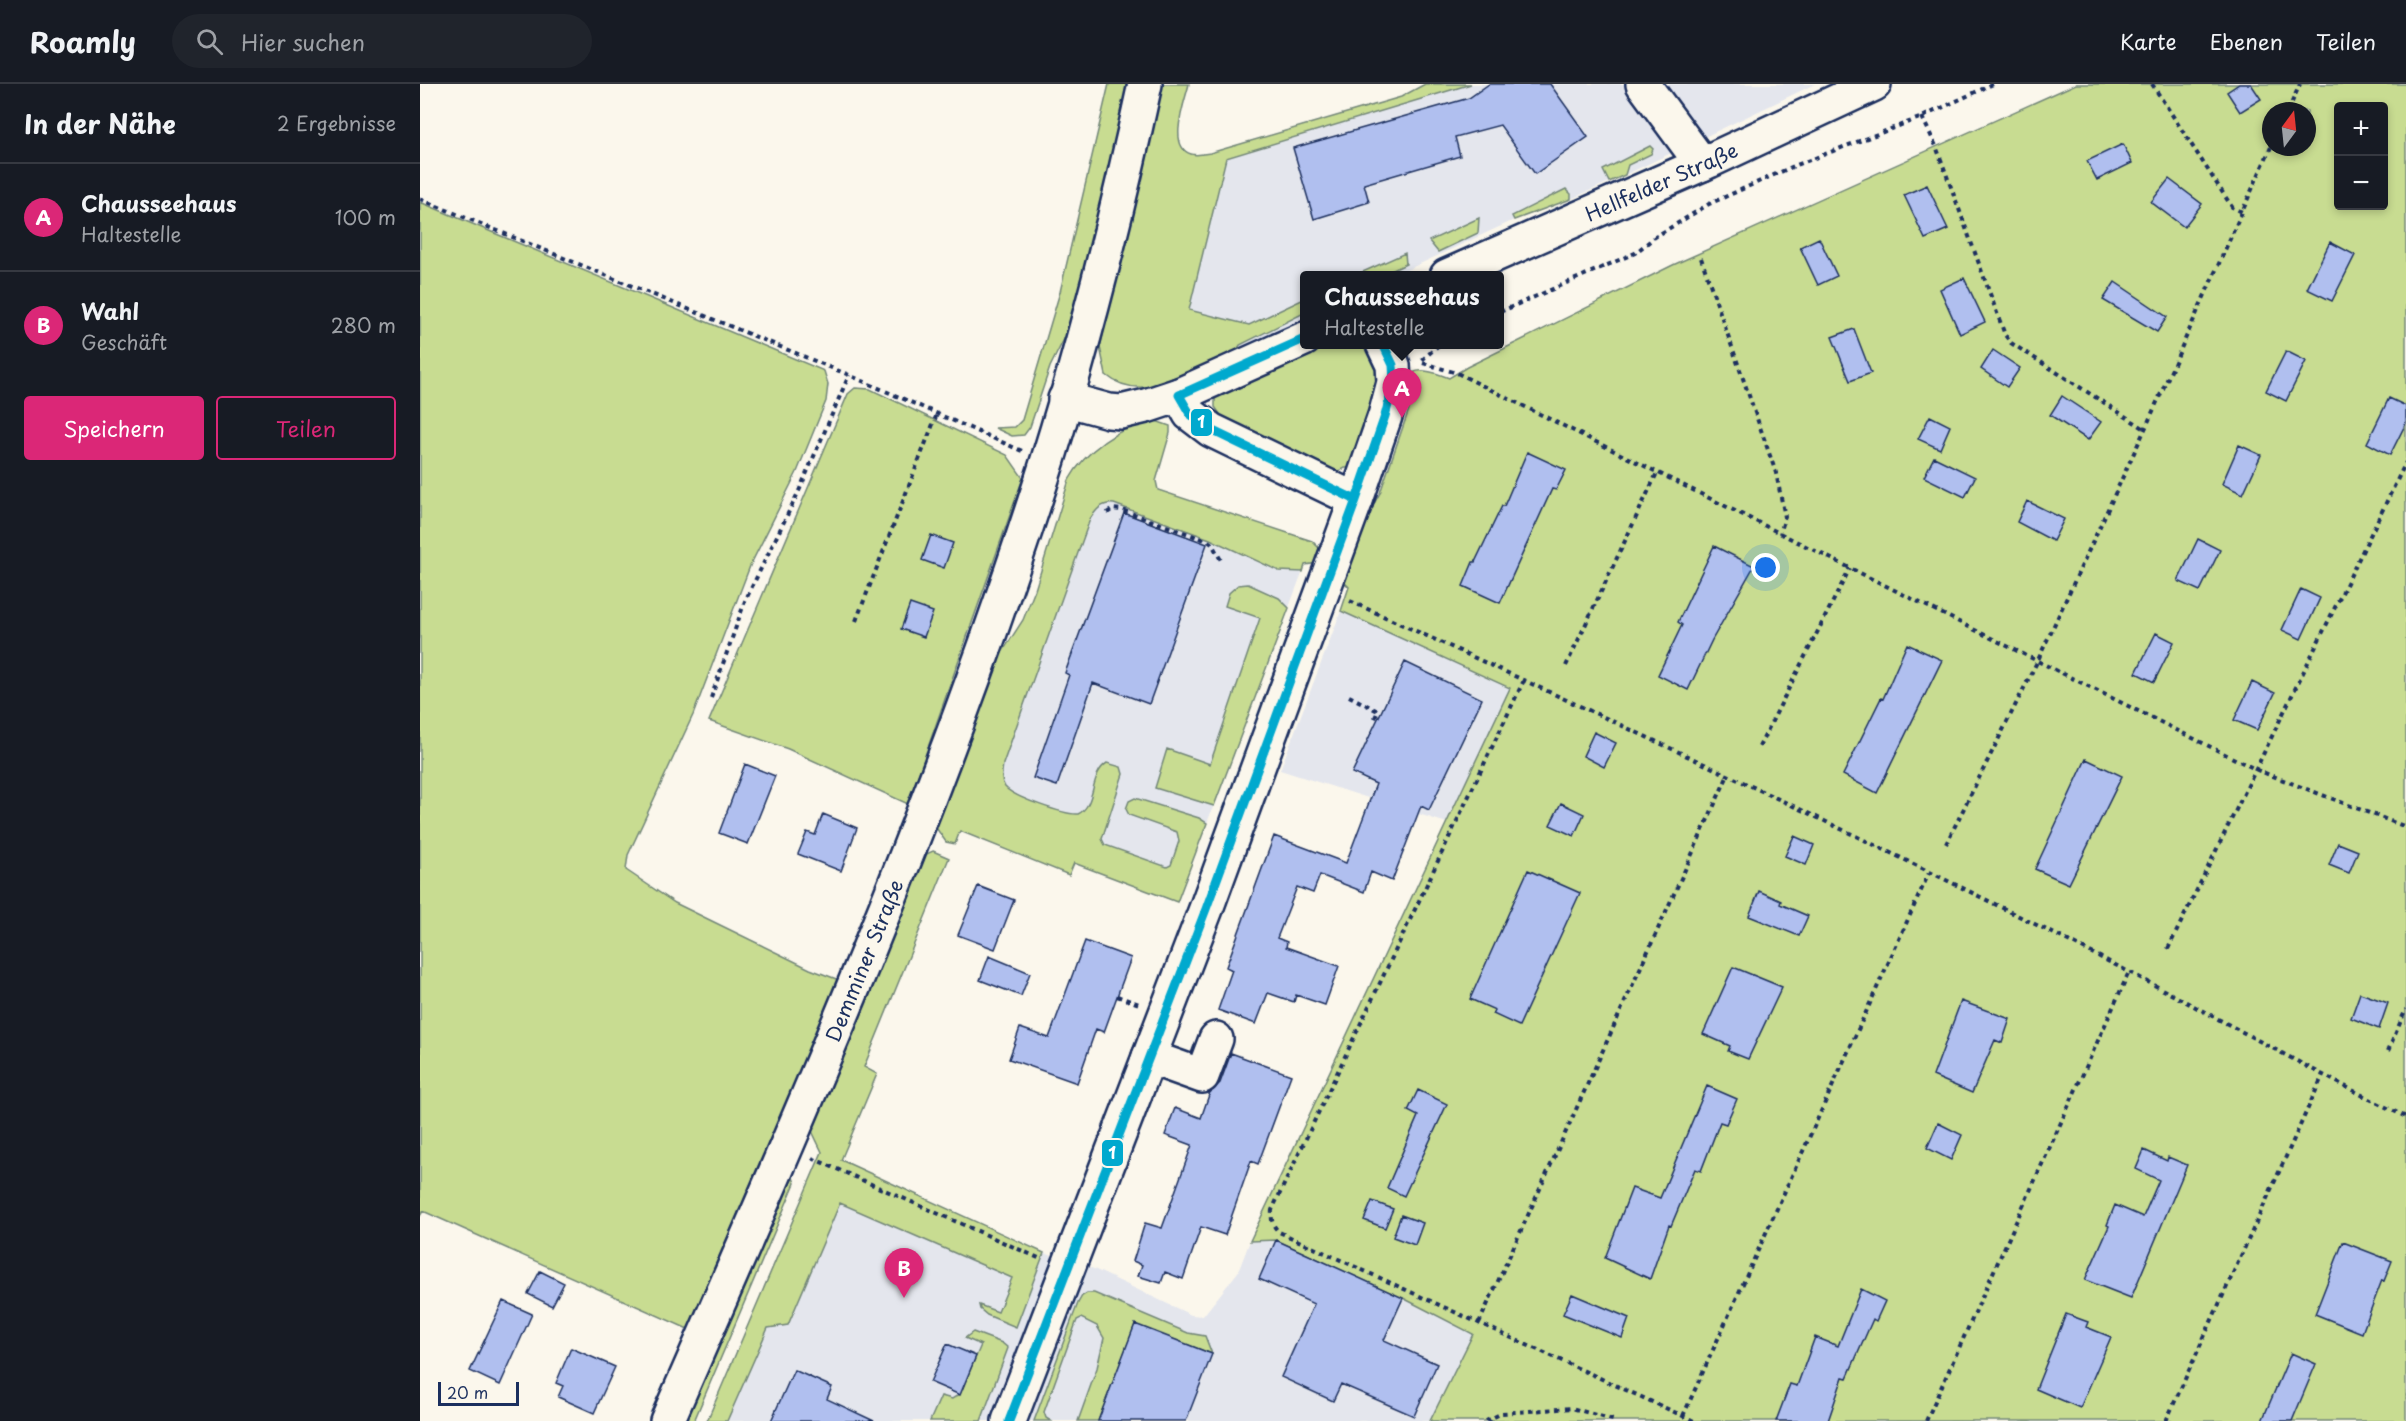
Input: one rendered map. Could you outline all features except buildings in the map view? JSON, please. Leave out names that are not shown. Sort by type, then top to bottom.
[{"type":"street","name":"Demminer Straße","points":[[667,1421],[784,1152],[915,836],[1043,475],[1117,207],[1145,84]]},
{"type":"street","points":[[1643,84],[1702,164]]},
{"type":"street","name":"Hellfelder Straße","points":[[1458,271],[1702,164],[1869,85]]},
{"type":"street","points":[[1065,399],[1109,411],[1121,412],[1146,406],[1179,395],[1300,341]]},
{"type":"street","points":[[1009,1421],[1149,1057],[1316,595],[1356,500],[1388,404],[1398,357]]},
{"type":"street","points":[[1179,395],[1190,414],[1211,430],[1356,500]]},
{"type":"street","points":[[1149,1057],[1202,1076],[1214,1057]]},
{"type":"path","points":[[1504,310],[1635,253],[1655,237],[1709,204],[1794,166],[1922,117],[1993,84]]},
{"type":"path","points":[[2152,84],[2232,207],[2241,212]]},
{"type":"path","points":[[2292,102],[2300,84]]},
{"type":"path","points":[[1922,117],[1936,146],[2005,335],[2011,343],[2145,429]]},
{"type":"path","points":[[1947,844],[2037,662],[2145,429],[2267,156]]},
{"type":"path","points":[[420,199],[849,375],[937,414],[1043,475]]},
{"type":"path","points":[[1701,258],[1776,473],[1785,517],[1780,534]]},
{"type":"path","points":[[1398,357],[1457,373],[2256,770],[2406,827]]},
{"type":"path","points":[[711,698],[745,601],[799,491],[849,375]]},
{"type":"path","points":[[856,621],[937,414]]},
{"type":"path","points":[[2168,949],[2406,462]]},
{"type":"path","points":[[1566,666],[1657,472]]},
{"type":"path","points":[[1107,513],[1113,509],[1122,510],[1208,541],[1222,562]]},
{"type":"path","points":[[1759,747],[1850,568]]},
{"type":"path","points":[[1316,595],[1524,680],[1728,775],[2129,972],[2406,1117]]},
{"type":"path","points":[[1524,680],[1272,1210],[1271,1219],[1279,1232],[1694,1421]]},
{"type":"path","points":[[1349,696],[1378,711],[1374,720]]},
{"type":"path","points":[[1479,1323],[1728,775]]},
{"type":"path","points":[[1683,1416],[1929,873]]},
{"type":"path","points":[[1926,1421],[2129,972]]},
{"type":"path","points":[[1117,996],[1145,1007]]},
{"type":"path","points":[[2388,1051],[2406,1009]]},
{"type":"path","points":[[2166,1421],[2323,1075]]},
{"type":"path","points":[[813,1160],[1067,1270]]},
{"type":"path","points":[[1486,1421],[1502,1413],[1572,1408],[1616,1421]]},
{"type":"shaded area","points":[[1425,84],[1815,84],[1625,175],[1571,199],[1514,220],[1405,271],[1300,271],[1300,320],[1172,380],[1229,147],[1401,97]]},
{"type":"shaded area","points":[[1094,475],[1305,565],[1177,902],[1074,863],[1069,875],[955,829]]},
{"type":"shaded area","points":[[1341,611],[1510,687],[1447,823],[1280,770]]},
{"type":"shaded area","points":[[822,1152],[1044,1253],[1094,1269],[1191,1315],[1203,1316],[1238,1272],[1250,1241],[1276,1240],[1403,1298],[1474,1334],[1430,1421],[707,1421]]},
{"type":"green space","points":[[1109,84],[1128,84],[1103,201],[1070,327],[1050,367],[1030,427],[1024,435],[1012,436],[995,428],[1015,427],[1022,420],[1060,292]]},
{"type":"green space","points":[[1162,84],[1189,84],[1179,133],[1184,150],[1196,155],[1210,153],[1401,97],[1425,84],[1471,84],[1226,158],[1189,310],[1249,325],[1300,301],[1300,315],[1189,374],[1154,386],[1137,387],[1121,384],[1106,375],[1100,347]]},
{"type":"green space","points":[[2076,84],[2406,84],[2406,1421],[1430,1421],[1473,1334],[1403,1298],[1276,1240],[1250,1241],[1510,688],[1341,611],[1349,587],[1343,581],[1351,544],[1380,493],[1414,395],[1410,383],[1411,375],[1415,372],[1426,371],[1449,378],[1673,265]]},
{"type":"green space","points":[[1650,146],[1653,149],[1651,154],[1628,165],[1625,175],[1609,182],[1603,170]]},
{"type":"green space","points":[[1566,189],[1571,194],[1571,199],[1514,220],[1512,216]]},
{"type":"green space","points":[[420,202],[824,371],[828,384],[826,401],[797,472],[750,566],[693,715],[628,855],[626,870],[675,903],[810,969],[839,980],[688,1329],[423,1211],[420,1216]]},
{"type":"green space","points":[[1479,218],[1478,233],[1438,252],[1429,241]]},
{"type":"green space","points":[[1405,253],[1406,264],[1391,271],[1365,271]]},
{"type":"green space","points":[[1302,349],[1372,349],[1382,375],[1351,468],[1345,468],[1336,473],[1225,421],[1215,407],[1215,394]]},
{"type":"green space","points":[[855,388],[870,389],[1007,455],[1023,478],[908,804],[788,749],[709,721],[848,394]]},
{"type":"green space","points":[[1153,420],[1170,426],[1156,481],[1158,490],[1312,541],[1320,549],[1318,563],[1305,565],[1303,572],[1279,571],[1210,539],[1114,504],[1100,507],[1090,519],[1003,764],[1002,782],[1018,796],[1051,809],[1078,814],[1088,804],[1101,768],[1107,763],[1121,767],[1123,774],[1102,839],[1105,845],[1167,867],[1171,865],[1179,841],[1177,832],[1129,815],[1126,809],[1129,801],[1135,798],[1199,818],[1207,823],[1177,902],[1074,863],[1069,875],[960,831],[955,844],[946,842],[934,825],[980,702],[1001,654],[1023,620],[1035,590],[1069,480],[1084,459],[1105,441],[1128,428]]},
{"type":"green space","points":[[1248,584],[1279,598],[1289,608],[1214,806],[1155,788],[1167,749],[1210,764],[1260,618],[1225,606],[1229,593],[1238,585]]},
{"type":"green space","points":[[933,851],[949,858],[864,1067],[877,1074],[841,1160],[1044,1253],[1016,1327],[987,1315],[979,1305],[998,1312],[1012,1278],[840,1203],[788,1325],[768,1328],[727,1421],[707,1421],[822,1152],[811,1129],[870,991],[922,856]]},
{"type":"green space","points":[[790,1169],[795,1183],[694,1421],[679,1421]]},
{"type":"green space","points":[[1087,1293],[1094,1293],[1188,1333],[1205,1336],[1212,1354],[1135,1325],[1098,1421],[1078,1421],[1097,1368],[1104,1338],[1097,1326],[1081,1318],[1077,1320],[1044,1412],[1046,1418],[1051,1421],[1034,1421],[1078,1303]]},
{"type":"green space","points":[[973,1332],[1002,1343],[1008,1348],[981,1421],[930,1421],[941,1396],[952,1399],[960,1394],[981,1345],[965,1338]]},
{"type":"transit line","name":"1","points":[[1300,341],[1179,395],[1190,414],[1211,430],[1356,500]]},
{"type":"transit line","name":"1","points":[[1009,1421],[1206,909],[1356,500],[1385,416],[1394,382],[1393,365],[1385,349]]},
{"type":"place","name":"Chausseehaus","points":[[1402,418]]},
{"type":"place","name":"Wahl","points":[[904,1298]]}]
